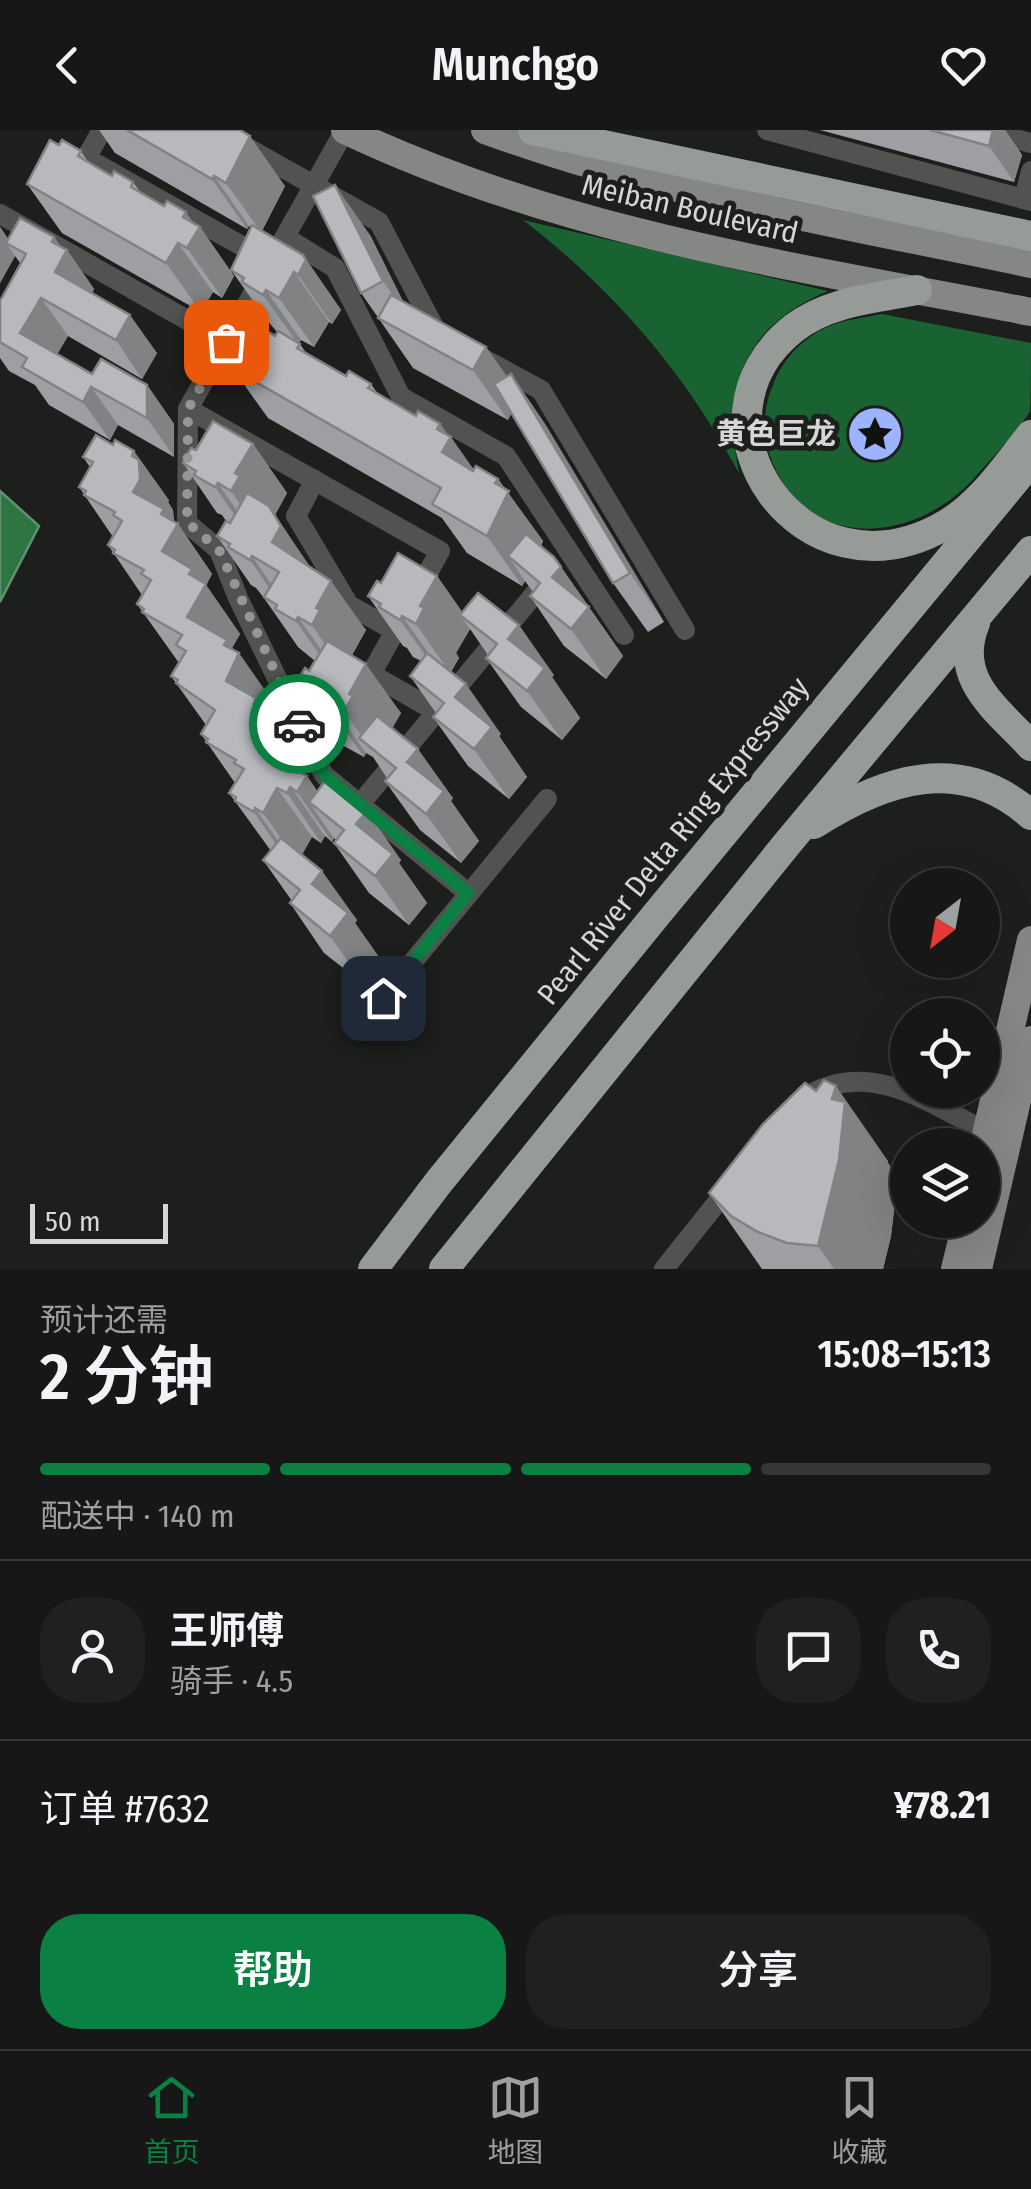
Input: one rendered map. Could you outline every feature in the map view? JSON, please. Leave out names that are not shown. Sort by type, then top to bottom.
[{"type":"highway","points":[[533,130],[1031,236]]},
{"type":"highway","points":[[917,290],[833,307],[812,316],[775,346],[754,388],[748,423],[753,458],[775,500],[792,517],[833,540],[880,546],[904,542],[950,522],[970,507],[1031,435]]},
{"type":"highway","name":"Pearl River Delta Ring Expressway","points":[[373,1269],[656,914],[1031,461]]},
{"type":"highway","points":[[444,1269],[786,845],[1031,551]]},
{"type":"highway","points":[[982,610],[968,645],[968,668],[979,690],[1031,746]]},
{"type":"highway","points":[[786,845],[862,797],[917,778],[969,781],[994,790],[1031,816]]},
{"type":"main road","name":"Meiban Boulevard","points":[[345,130],[460,179],[567,215],[709,250],[1031,312]]},
{"type":"main road","name":"Meiban Boulevard","points":[[485,130],[704,194],[1031,264]]},
{"type":"main road","points":[[988,1128],[1031,940]]},
{"type":"main road","points":[[978,1269],[1031,1040]]},
{"type":"main road","points":[[956,1269],[963,1238]]},
{"type":"street","points":[[68,190],[102,130]]},
{"type":"street","points":[[216,130],[379,222],[434,332],[541,390],[685,630]]},
{"type":"street","points":[[345,130],[188,409],[187,522],[219,550],[238,598],[324,775],[468,893]]},
{"type":"street","points":[[767,130],[813,136],[1028,200],[1031,172]]},
{"type":"street","points":[[979,130],[1031,143]]},
{"type":"street","points":[[86,158],[271,262]]},
{"type":"street","points":[[0,214],[226,342]]},
{"type":"street","points":[[285,238],[335,268],[401,397],[506,456],[624,635]]},
{"type":"street","points":[[188,409],[440,551],[370,674],[438,712]]},
{"type":"street","points":[[315,480],[296,516],[349,605],[395,630]]},
{"type":"street","points":[[360,804],[570,552]]},
{"type":"street","points":[[383,998],[548,799]]},
{"type":"street","points":[[789,1112],[823,1087],[865,1080],[893,1085],[962,1128]]},
{"type":"street","points":[[664,1269],[744,1170]]},
{"type":"shaded area","points":[[523,220],[828,291],[776,322],[745,363],[734,413],[739,473],[695,401],[645,335],[588,275]]},
{"type":"shaded area","points":[[882,314],[1031,343],[1030,411],[997,453],[952,498],[925,515],[866,529],[837,524],[810,512],[788,490],[771,459],[765,422],[777,376],[799,346],[830,326]]},
{"type":"shaded area","points":[[0,491],[39,526],[0,602]]},
{"type":"building","points":[[127,130],[240,130],[250,136],[226,183],[214,176],[212,179]]},
{"type":"building","points":[[930,130],[993,130],[989,146]]},
{"type":"building","points":[[50,140],[59,145],[62,140],[81,151],[78,156],[112,176],[114,171],[133,182],[131,187],[164,206],[167,201],[186,212],[183,217],[200,227],[187,248],[178,243],[166,263],[27,184]]},
{"type":"building","points":[[335,185],[383,281],[361,293],[313,196]]},
{"type":"building","points":[[20,218],[54,237],[52,242],[67,250],[55,272],[130,315],[116,340],[41,298],[20,333],[92,374],[101,359],[147,385],[147,418],[91,387],[83,402],[22,367],[27,358],[0,342],[0,301],[26,254],[6,243]]},
{"type":"building","points":[[252,225],[306,260],[279,298],[266,290],[263,295],[231,270]]},
{"type":"building","points":[[391,295],[486,347],[473,370],[378,318]]},
{"type":"building","points":[[262,328],[275,336],[278,331],[300,344],[297,348],[346,376],[349,371],[371,384],[368,388],[416,416],[418,411],[440,424],[437,429],[451,437],[442,452],[473,471],[476,466],[509,491],[487,536],[432,504],[441,488],[233,369]]},
{"type":"building","points":[[511,374],[630,573],[613,583],[494,384]]},
{"type":"building","points":[[213,421],[253,444],[235,473],[240,476],[231,491],[194,475],[196,471],[183,463],[191,448],[196,450]]},
{"type":"building","points":[[96,435],[134,451],[132,456],[139,460],[140,480],[133,492],[164,509],[161,514],[178,524],[162,551],[192,569],[189,574],[206,584],[187,617],[227,640],[224,645],[239,653],[226,681],[256,698],[254,703],[269,715],[255,740],[285,757],[282,762],[307,776],[297,792],[290,787],[287,793],[277,788],[263,813],[235,801],[236,797],[229,793],[244,769],[206,742],[208,739],[201,734],[215,710],[171,676],[186,651],[176,645],[182,635],[142,612],[144,609],[137,604],[151,580],[141,574],[144,570],[113,553],[115,550],[108,545],[122,521],[113,515],[115,512],[84,495],[86,491],[79,487],[93,462],[83,457]]},
{"type":"building","points":[[247,493],[269,506],[281,526],[272,542],[331,581],[316,608],[320,610],[312,625],[275,609],[277,605],[264,597],[279,572],[252,556],[250,560],[217,536],[226,521],[230,523]]},
{"type":"building","points":[[526,534],[561,567],[552,577],[589,607],[571,629],[530,596],[540,583],[508,556]]},
{"type":"building","points":[[398,553],[437,576],[420,606],[424,608],[416,624],[402,616],[400,620],[368,596],[377,581],[381,583]]},
{"type":"building","points":[[478,593],[519,625],[508,639],[545,668],[527,691],[486,658],[497,644],[460,615]]},
{"type":"building","points":[[327,641],[366,664],[344,711],[331,704],[329,708],[296,683],[305,668],[309,671]]},
{"type":"building","points":[[427,653],[466,684],[455,697],[492,727],[474,749],[433,717],[444,703],[410,676]]},
{"type":"building","points":[[377,716],[418,749],[407,762],[444,791],[426,814],[385,781],[396,768],[359,738]]},
{"type":"building","points":[[327,779],[367,811],[356,824],[393,854],[375,876],[334,843],[344,830],[309,802]]},
{"type":"building","points":[[281,838],[322,871],[312,884],[348,913],[330,936],[290,903],[300,890],[263,860]]},
{"type":"building","points":[[824,1080],[836,1086],[832,1099],[845,1102],[839,1160],[818,1246],[787,1243],[731,1216],[709,1193],[763,1124],[805,1083],[816,1091]]},
{"type":"way so far","points":[[226,342],[188,409],[187,522],[219,550],[299,724]]},
{"type":"place","name":"黄色巨龙","points":[[875,434]]},
{"type":"route","points":[[299,724],[324,775],[468,893],[383,998]]}]
